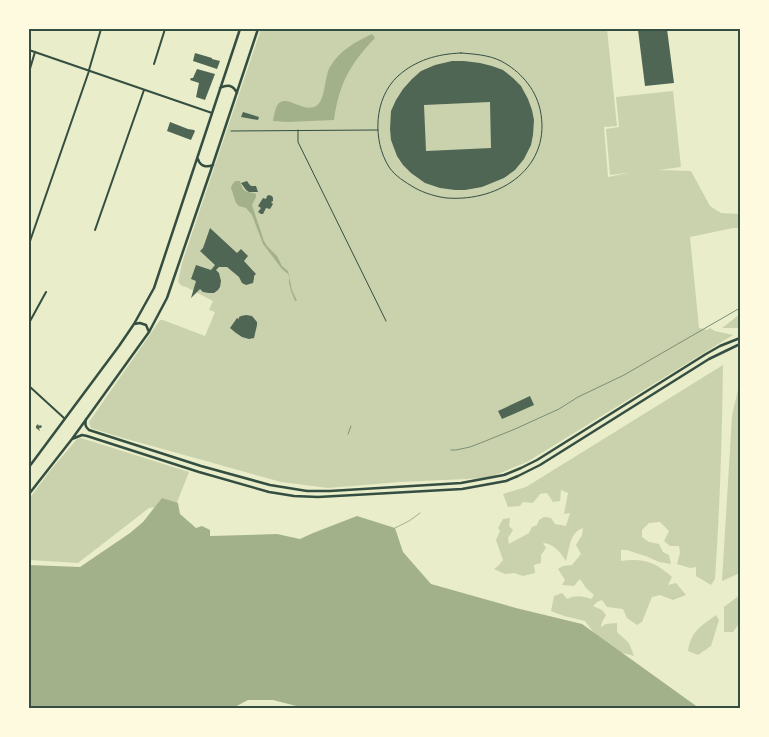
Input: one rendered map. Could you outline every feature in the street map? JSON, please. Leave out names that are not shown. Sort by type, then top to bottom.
[{"type":"main road","points":[[29,466],[134,324],[154,288],[240,29]]},
{"type":"main road","points":[[29,494],[72,439],[149,332],[167,298],[258,29]]},
{"type":"main road","points":[[220,88],[226,85],[230,86],[237,93]]},
{"type":"main road","points":[[198,158],[199,163],[203,166],[213,164]]},
{"type":"main road","points":[[134,324],[146,325],[149,332]]},
{"type":"main road","points":[[86,419],[85,424],[89,430],[201,466],[270,486],[295,490],[318,491],[437,485],[495,478],[516,471],[537,460],[706,354],[740,338]]},
{"type":"main road","points":[[72,439],[82,435],[87,436],[199,472],[269,492],[294,496],[312,497],[438,491],[496,484],[540,465],[709,359],[740,344]]},
{"type":"street","points":[[29,244],[101,29]]},
{"type":"street","points":[[154,64],[165,29]]},
{"type":"street","points":[[29,50],[212,113]]},
{"type":"street","points":[[29,72],[36,52]]},
{"type":"street","points":[[461,53],[482,55],[500,60],[521,75],[535,94],[543,122],[538,152],[533,161],[517,179],[495,191],[478,196],[460,198],[446,198],[433,195],[420,190],[400,178],[390,168],[384,158],[378,140],[378,130],[381,106],[387,91],[397,77],[411,66],[427,58],[461,53]]},
{"type":"street","points":[[95,230],[144,90]]},
{"type":"street","points":[[298,130],[298,142],[302,151],[386,321]]},
{"type":"street","points":[[231,131],[378,130]]},
{"type":"street","points":[[29,323],[46,292]]},
{"type":"street","points":[[29,386],[65,418]]},
{"type":"path","points":[[348,434],[351,426]]},
{"type":"shaded area","points":[[261,29],[607,29],[617,126],[604,127],[608,177],[628,173],[610,175],[606,129],[619,127],[616,97],[673,91],[681,167],[659,170],[691,171],[710,206],[721,213],[740,214],[740,228],[690,237],[699,328],[707,330],[710,328],[733,335],[527,462],[488,478],[328,488],[281,482],[91,428],[89,422],[160,320],[205,336],[215,312],[209,310],[213,301],[182,286],[178,282],[182,263]]},
{"type":"shaded area","points":[[372,34],[375,38],[347,75],[339,96],[334,120],[273,121],[279,103],[283,101],[311,108],[316,106],[322,99],[328,71],[334,61],[348,47]]},
{"type":"shaded area","points":[[235,181],[240,181],[246,191],[256,194],[252,205],[264,241],[277,256],[282,266],[288,271],[292,290],[297,301],[295,301],[291,291],[288,274],[263,244],[252,215],[246,208],[236,203],[231,188]]},
{"type":"shaded area","points":[[740,314],[740,328],[722,328]]},
{"type":"shaded area","points":[[723,365],[721,472],[715,579],[711,585],[696,576],[696,567],[690,568],[677,564],[680,553],[679,546],[670,546],[664,541],[669,531],[660,522],[649,523],[642,530],[642,537],[649,542],[659,544],[663,552],[669,555],[671,564],[659,562],[627,550],[621,550],[621,561],[636,560],[649,562],[672,577],[668,585],[676,583],[686,595],[673,600],[660,595],[652,597],[642,622],[637,625],[627,618],[623,609],[607,607],[602,600],[593,606],[602,610],[606,615],[601,627],[606,624],[617,623],[617,632],[629,643],[634,656],[612,650],[597,637],[585,621],[551,611],[554,596],[562,593],[567,599],[579,596],[591,599],[594,595],[580,579],[574,586],[562,585],[565,580],[558,569],[563,566],[572,565],[581,554],[576,545],[582,535],[583,528],[575,533],[569,546],[566,561],[553,547],[543,543],[546,548],[541,555],[541,563],[534,565],[535,573],[523,576],[514,573],[505,574],[494,569],[503,560],[496,540],[500,531],[498,528],[503,519],[510,518],[509,526],[513,530],[508,538],[509,544],[529,533],[532,527],[537,525],[539,520],[544,517],[551,518],[555,524],[566,526],[570,513],[564,514],[568,493],[561,490],[560,501],[553,502],[547,493],[540,494],[533,503],[523,502],[520,506],[508,507],[503,494],[526,487]]},
{"type":"shaded area","points":[[740,381],[740,573],[722,581],[732,416]]},
{"type":"shaded area","points":[[81,438],[189,472],[176,505],[149,508],[78,563],[29,560],[29,499],[77,439]]},
{"type":"shaded area","points":[[162,498],[178,503],[180,514],[196,528],[202,526],[210,530],[210,536],[277,534],[300,539],[357,516],[395,528],[403,552],[431,584],[582,624],[699,708],[304,708],[273,700],[248,700],[233,708],[29,708],[29,565],[80,567],[130,533],[143,522]]},
{"type":"shaded area","points":[[740,595],[740,622],[733,632],[724,632],[724,607]]},
{"type":"shaded area","points":[[716,615],[719,620],[711,646],[698,655],[688,651],[694,634]]},
{"type":"building","points":[[667,29],[674,83],[645,86],[638,30]]},
{"type":"building","points":[[195,53],[220,61],[217,69],[193,61]]},
{"type":"building","points":[[452,61],[480,63],[503,70],[521,86],[532,110],[534,120],[533,135],[531,145],[524,159],[515,170],[504,178],[482,187],[465,190],[440,188],[425,183],[411,173],[397,156],[391,140],[391,111],[403,89],[412,79],[421,71]],"holes":[[[490,102],[491,148],[426,151],[424,105]]]},
{"type":"building","points":[[197,69],[215,74],[205,100],[196,97],[199,83],[190,80]]},
{"type":"building","points":[[243,112],[259,117],[258,120],[241,117]]},
{"type":"building","points":[[170,122],[194,130],[191,140],[167,131]]},
{"type":"building","points":[[247,181],[251,186],[256,186],[258,192],[246,190],[241,183]]},
{"type":"building","points":[[269,195],[273,198],[271,202],[273,204],[270,209],[266,208],[263,214],[261,214],[258,212],[261,208],[258,206],[263,198],[266,199]]},
{"type":"building","points":[[210,228],[237,253],[241,249],[248,256],[244,261],[256,274],[253,283],[246,285],[227,267],[219,267],[216,270],[221,281],[218,290],[214,293],[209,293],[203,292],[200,289],[191,298],[196,281],[191,279],[196,265],[211,270],[215,265],[200,251],[203,248]]},
{"type":"building","points":[[252,316],[257,322],[254,338],[242,337],[230,328],[237,318],[239,319],[239,317]]},
{"type":"building","points":[[530,396],[534,405],[502,419],[498,411]]},
{"type":"building","points":[[38,424],[42,426],[39,428],[40,431],[36,428]]},
{"type":"waterway","points":[[395,528],[420,513]]},
{"type":"railway","points":[[451,450],[470,447],[559,409],[578,397],[624,375],[740,308]]}]
